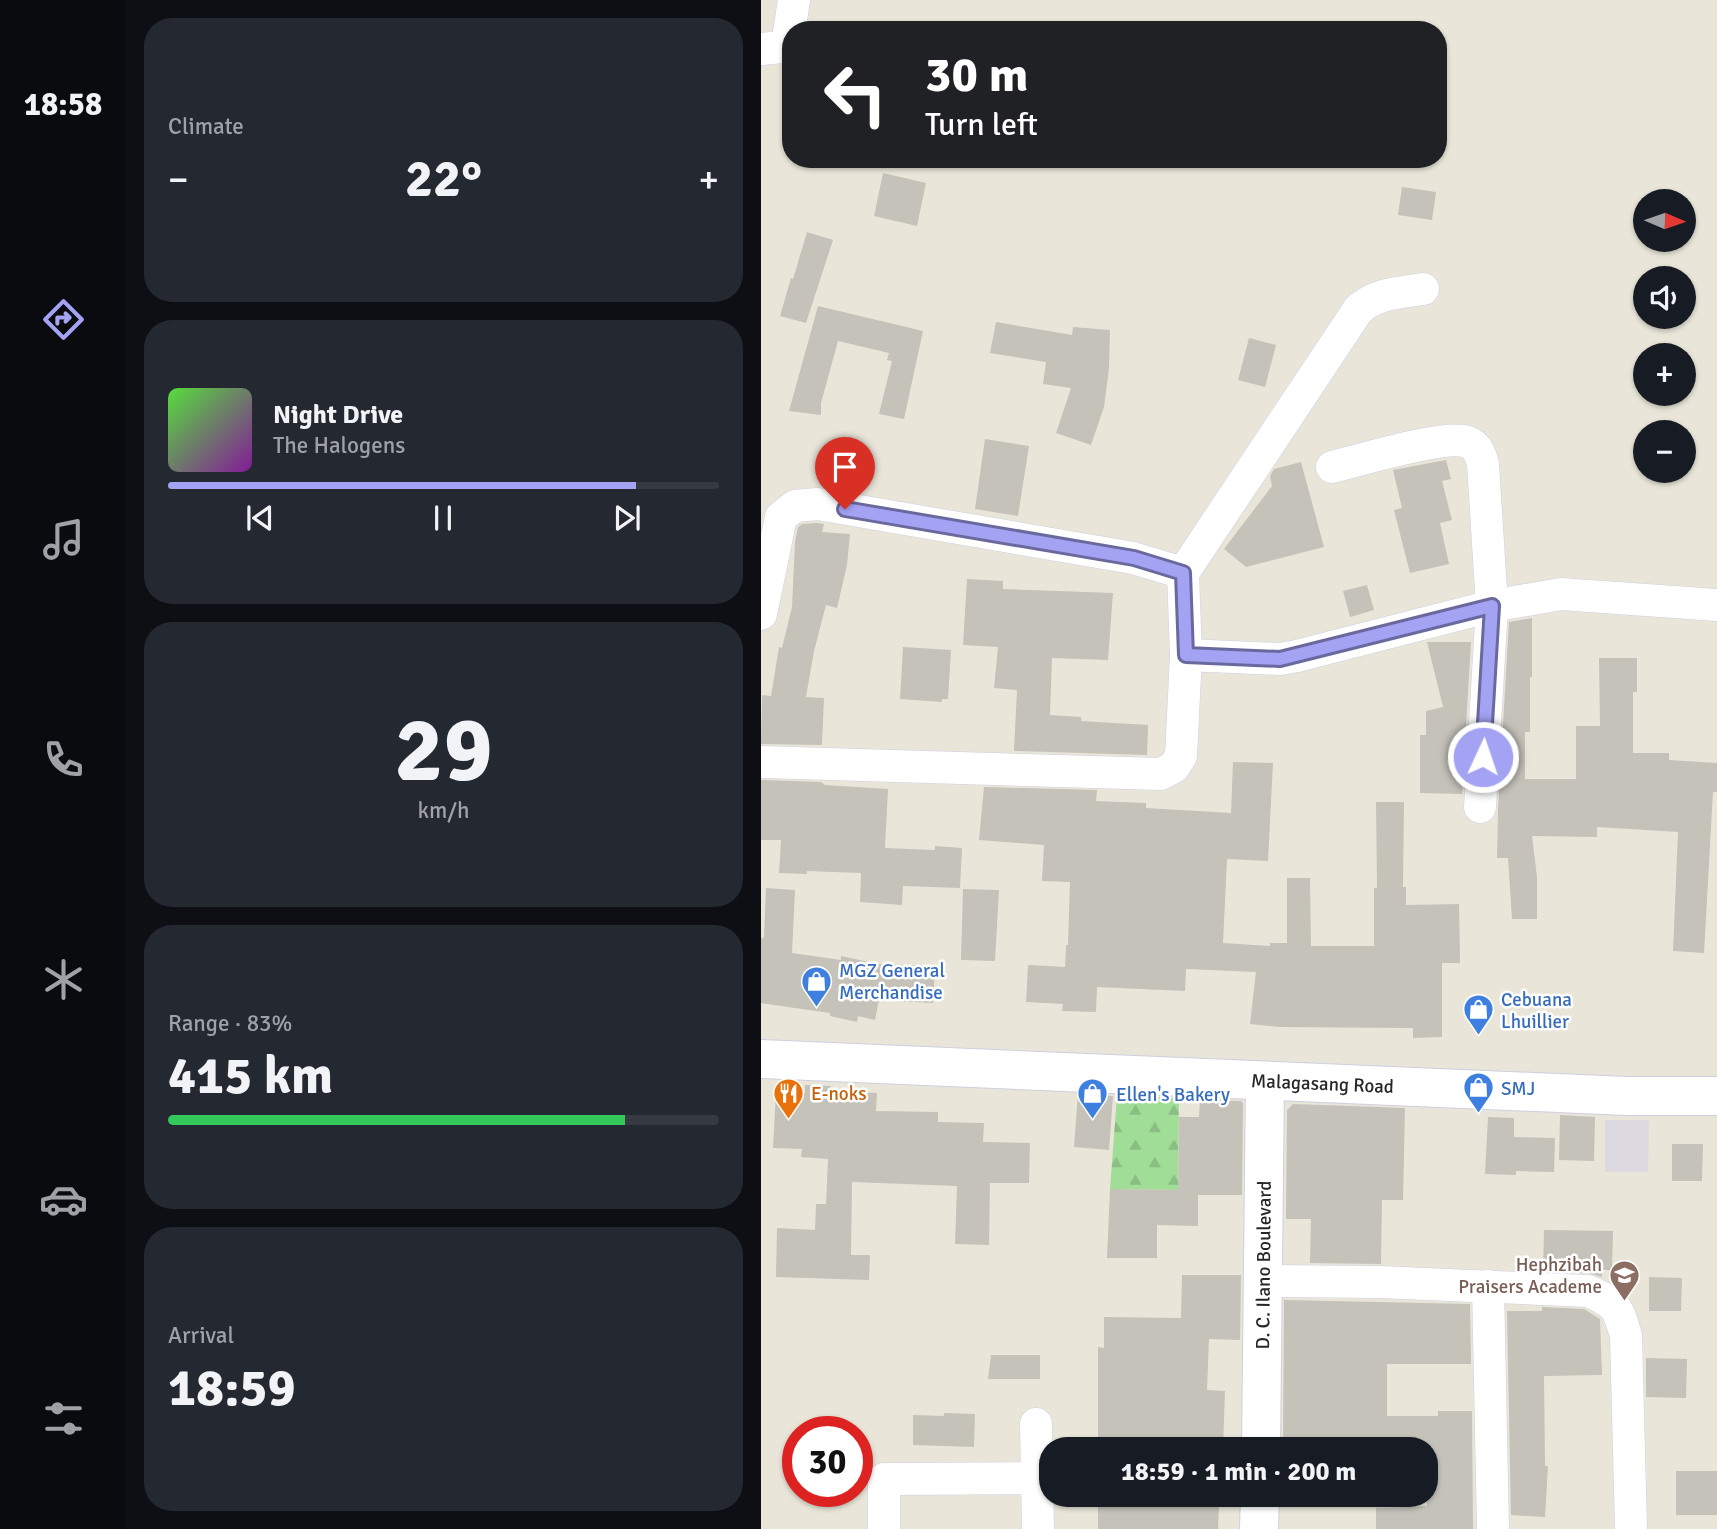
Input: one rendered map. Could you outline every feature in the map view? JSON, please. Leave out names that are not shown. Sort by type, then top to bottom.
[{"type":"main road","name":"Malagasang Road","points":[[761,1059],[1627,1096],[1717,1096]]},
{"type":"main road","name":"D. C. Ilano Boulevard","points":[[1261,1437],[1265,1081]]},
{"type":"main road","points":[[1259,1529],[1260,1507]]},
{"type":"street","points":[[791,21],[794,0]]},
{"type":"street","points":[[761,49],[782,47]]},
{"type":"street","points":[[761,762],[1161,774],[1174,768],[1181,756],[1186,655],[1183,573],[1358,310],[1380,295],[1423,289]]},
{"type":"street","points":[[1331,467],[1446,440],[1466,441],[1479,450],[1483,464],[1492,606],[1480,807]]},
{"type":"street","points":[[761,614],[781,517],[795,506],[818,505],[1134,558],[1183,573]]},
{"type":"street","points":[[1186,655],[1280,659],[1492,606],[1561,594],[1717,605]]},
{"type":"street","points":[[1264,1281],[1589,1291],[1611,1301],[1621,1317],[1625,1336],[1631,1529]]},
{"type":"street","points":[[1488,1286],[1493,1529]]},
{"type":"street","points":[[1036,1424],[1038,1529]]},
{"type":"street","points":[[884,1529],[884,1479],[1037,1478]]},
{"type":"shaded area","points":[[1605,1120],[1649,1120],[1648,1172],[1605,1172]]},
{"type":"green space","points":[[1117,1095],[1179,1098],[1178,1190],[1110,1189]]},
{"type":"building","points":[[883,173],[926,183],[917,226],[874,216]]},
{"type":"building","points":[[1402,187],[1436,192],[1432,220],[1398,215]]},
{"type":"building","points":[[807,232],[833,240],[806,323],[780,316]]},
{"type":"building","points":[[818,306],[923,331],[904,419],[879,414],[892,361],[887,360],[889,353],[838,341],[821,403],[821,415],[789,411]]},
{"type":"building","points":[[996,322],[1072,335],[1073,327],[1110,330],[1104,407],[1091,445],[1056,433],[1071,388],[1043,384],[1046,362],[990,353]]},
{"type":"building","points":[[1249,338],[1276,345],[1265,387],[1238,380]]},
{"type":"building","points":[[985,439],[1029,446],[1018,516],[975,509]]},
{"type":"building","points":[[1446,460],[1451,479],[1442,481],[1452,520],[1440,523],[1449,564],[1410,573],[1394,510],[1402,508],[1393,470]]},
{"type":"building","points":[[1301,462],[1324,547],[1246,567],[1224,549],[1272,486],[1270,476],[1274,469]]},
{"type":"building","points":[[802,524],[824,524],[822,532],[850,534],[847,565],[837,608],[826,605],[806,697],[824,698],[822,745],[761,744],[762,695],[771,696],[779,647],[782,648],[792,607],[798,527]]},
{"type":"building","points":[[967,579],[1003,581],[1003,589],[1113,593],[1108,660],[1052,658],[1050,715],[1081,717],[1081,721],[1148,725],[1147,755],[1014,751],[1017,690],[994,688],[998,647],[963,645]]},
{"type":"building","points":[[1367,585],[1374,610],[1350,617],[1343,591]]},
{"type":"building","points":[[1532,618],[1530,732],[1525,732],[1525,779],[1576,779],[1576,726],[1600,726],[1599,658],[1637,658],[1637,692],[1633,692],[1633,753],[1669,753],[1669,760],[1717,763],[1704,953],[1673,951],[1678,832],[1597,827],[1597,837],[1532,836],[1537,877],[1537,919],[1512,919],[1508,858],[1497,858],[1509,622]]},
{"type":"building","points":[[1427,642],[1471,642],[1462,794],[1420,793],[1420,735],[1426,735],[1426,711],[1443,707]]},
{"type":"building","points":[[903,647],[951,650],[948,699],[942,699],[942,702],[900,699]]},
{"type":"building","points":[[1233,762],[1273,763],[1268,861],[1227,859],[1223,943],[1270,946],[1270,943],[1287,943],[1287,878],[1310,878],[1311,946],[1374,946],[1374,888],[1377,888],[1376,802],[1404,802],[1403,887],[1406,887],[1406,905],[1459,904],[1460,963],[1442,963],[1442,1037],[1413,1038],[1413,1028],[1280,1027],[1250,1024],[1256,972],[1186,969],[1185,991],[1097,987],[1096,1012],[1062,1011],[1063,1004],[1026,1002],[1028,965],[1065,967],[1070,882],[1042,881],[1044,845],[979,840],[984,787],[1097,790],[1096,801],[1146,803],[1146,808],[1231,813]]},
{"type":"building","points":[[761,780],[821,782],[825,785],[888,789],[885,848],[962,848],[960,888],[903,886],[902,905],[860,902],[861,873],[779,873],[781,840],[761,840]]},
{"type":"building","points":[[766,888],[795,890],[792,953],[841,960],[841,956],[878,964],[935,966],[933,1003],[879,1000],[875,1020],[858,1016],[857,1022],[830,1016],[830,1013],[761,1003],[761,938],[764,938]]},
{"type":"building","points":[[963,889],[999,890],[995,961],[961,960]]},
{"type":"building","points":[[805,1085],[831,1086],[831,1091],[877,1093],[876,1111],[938,1112],[938,1122],[984,1123],[983,1142],[1030,1143],[1029,1183],[990,1183],[989,1245],[955,1244],[957,1186],[852,1182],[851,1255],[870,1255],[869,1280],[776,1277],[777,1228],[815,1230],[816,1204],[826,1204],[828,1159],[801,1157],[802,1149],[773,1148],[776,1091],[805,1093]]},
{"type":"building","name":"Ellen's Bakery","points":[[1078,1094],[1113,1096],[1109,1150],[1074,1147]]},
{"type":"building","points":[[1200,1100],[1243,1103],[1242,1195],[1198,1195],[1198,1226],[1157,1225],[1157,1258],[1107,1258],[1110,1189],[1178,1190],[1179,1117],[1199,1117]]},
{"type":"building","points":[[1293,1104],[1405,1108],[1403,1200],[1382,1200],[1381,1264],[1310,1263],[1311,1219],[1286,1219],[1287,1110]]},
{"type":"building","points":[[1560,1115],[1595,1117],[1594,1161],[1559,1160]]},
{"type":"building","points":[[1488,1117],[1514,1118],[1514,1137],[1555,1138],[1554,1172],[1516,1171],[1516,1175],[1485,1174]]},
{"type":"building","points":[[1672,1144],[1703,1144],[1702,1181],[1672,1181]]},
{"type":"building","points":[[1544,1230],[1613,1231],[1612,1270],[1602,1270],[1602,1277],[1589,1273],[1543,1271]]},
{"type":"building","points":[[1182,1275],[1241,1275],[1240,1340],[1209,1339],[1207,1390],[1225,1391],[1223,1437],[1098,1437],[1098,1347],[1104,1348],[1104,1317],[1181,1318]]},
{"type":"building","points":[[1649,1277],[1682,1278],[1681,1311],[1649,1311]]},
{"type":"building","points":[[1284,1300],[1470,1304],[1471,1364],[1387,1364],[1387,1416],[1438,1416],[1438,1411],[1472,1411],[1473,1529],[1376,1529],[1376,1508],[1438,1507],[1438,1437],[1283,1437]]},
{"type":"building","points":[[1542,1307],[1584,1309],[1600,1319],[1602,1375],[1544,1376],[1545,1466],[1548,1466],[1545,1517],[1511,1515],[1507,1311],[1542,1311]]},
{"type":"building","points":[[991,1355],[1040,1355],[1040,1379],[988,1379]]},
{"type":"building","points":[[1646,1358],[1687,1359],[1686,1398],[1646,1397]]},
{"type":"building","points":[[944,1413],[975,1414],[974,1447],[913,1445],[913,1415],[944,1416]]},
{"type":"building","points":[[1676,1471],[1717,1471],[1717,1515],[1676,1515]]},
{"type":"building","points":[[1098,1507],[1219,1507],[1218,1529],[1098,1529]]},
{"type":"place","name":"MGZ General Merchandise","points":[[816,1008]]},
{"type":"place","name":"Cebuana Lhuillier","points":[[1478,1037]]},
{"type":"place","name":"SMJ","points":[[1478,1115]]},
{"type":"place","name":"E-noks","points":[[788,1120]]},
{"type":"place","name":"Ellen's Bakery","points":[[1093,1121]]},
{"type":"place","name":"Hephzibah Praisers Academe","points":[[1625,1302]]},
{"type":"route","points":[[845,509],[1134,558],[1183,573],[1186,655],[1280,659],[1492,606],[1483,757]]}]
